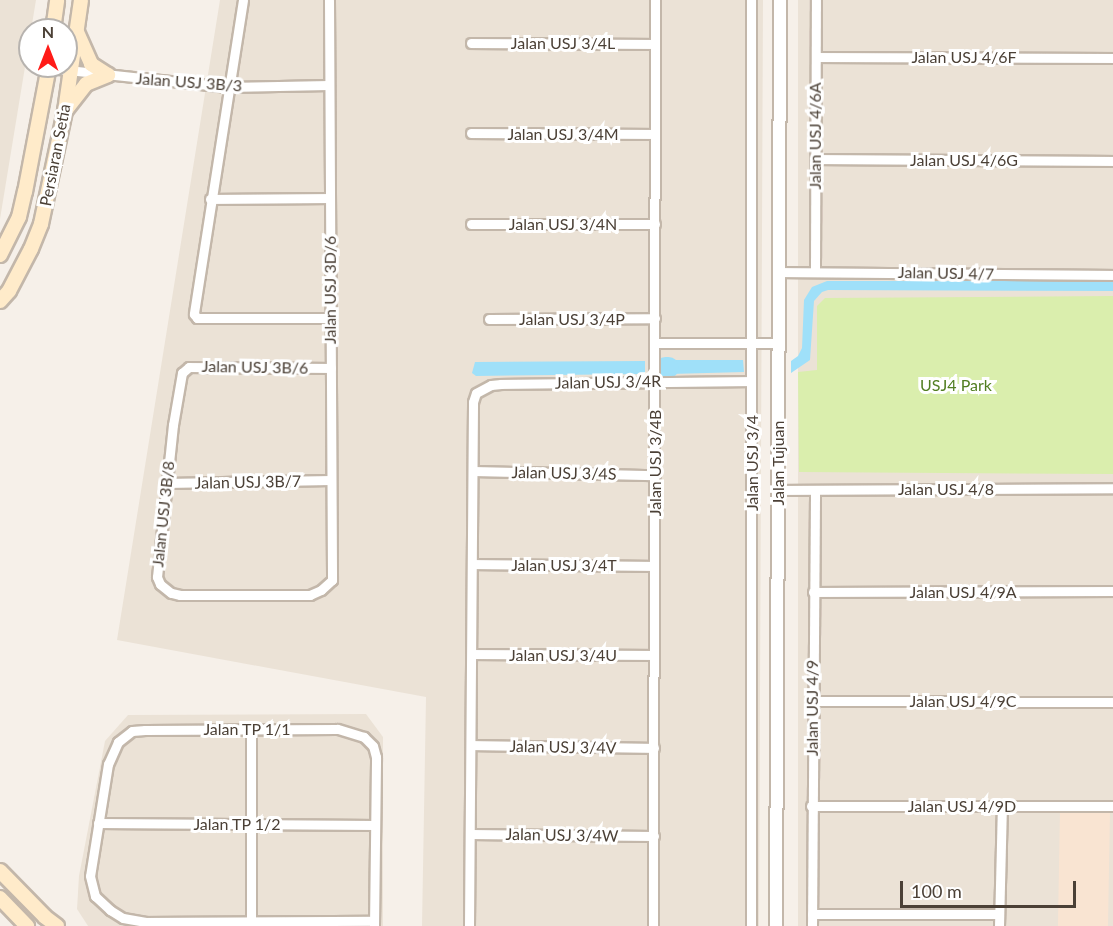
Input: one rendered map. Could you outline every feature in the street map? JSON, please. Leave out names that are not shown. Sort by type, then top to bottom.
[{"type":"main road","points":[[55,18],[57,0]]},
{"type":"main road","name":"Persiaran Setia","points":[[78,18],[81,0]]},
{"type":"main road","points":[[78,32],[90,64],[108,75]]},
{"type":"main road","points":[[64,111],[86,84],[108,75]]},
{"type":"main road","name":"Persiaran Setia","points":[[0,255],[21,209],[47,78]]},
{"type":"main road","name":"Persiaran Setia","points":[[0,301],[9,291],[41,225],[64,111],[68,78]]},
{"type":"main road","points":[[0,871],[45,917],[57,926]]},
{"type":"main road","points":[[0,898],[27,926]]},
{"type":"main road","points":[[0,911],[15,926]]},
{"type":"street","points":[[243,0],[194,309],[197,318],[330,318]]},
{"type":"street","name":"Jalan USJ 3D/6","points":[[329,0],[332,580]]},
{"type":"street","name":"Jalan USJ 3/4B","points":[[653,926],[655,0]]},
{"type":"street","name":"Jalan USJ 3/4","points":[[751,0],[751,926]]},
{"type":"street","name":"Jalan Tujuan","points":[[776,926],[780,0]]},
{"type":"street","name":"Jalan USJ 4/6A","points":[[815,272],[816,0]]},
{"type":"street","name":"Jalan USJ 3/4L","points":[[471,43],[655,44]]},
{"type":"street","name":"Jalan USJ 4/6F","points":[[816,57],[1113,58]]},
{"type":"street","name":"Jalan USJ 3B/3","points":[[78,71],[228,87],[329,85]]},
{"type":"street","name":"Jalan USJ 3/4M","points":[[471,133],[655,134]]},
{"type":"street","name":"Jalan USJ 4/6G","points":[[815,159],[1113,160]]},
{"type":"street","points":[[210,199],[330,198]]},
{"type":"street","name":"Jalan USJ 3/4N","points":[[471,225],[655,225]]},
{"type":"street","name":"Jalan USJ 4/7","points":[[779,272],[1113,274]]},
{"type":"street","name":"Jalan USJ 3/4P","points":[[489,319],[655,318]]},
{"type":"street","points":[[655,343],[779,343]]},
{"type":"street","name":"Jalan USJ 3B/6","points":[[182,373],[189,366],[331,368]]},
{"type":"street","name":"Jalan USJ 3B/8","points":[[182,373],[166,483],[157,577],[160,584],[171,593],[180,596],[310,595],[321,590],[332,580]]},
{"type":"street","name":"Jalan USJ 3/4R","points":[[473,471],[473,402],[476,393],[491,385],[751,381]]},
{"type":"street","points":[[469,926],[473,471]]},
{"type":"street","name":"Jalan USJ 3/4S","points":[[473,471],[655,475]]},
{"type":"street","name":"Jalan USJ 3B/7","points":[[166,483],[331,480]]},
{"type":"street","name":"Jalan USJ 4/8","points":[[778,490],[1113,488]]},
{"type":"street","name":"Jalan USJ 4/9","points":[[812,926],[811,806],[815,490]]},
{"type":"street","name":"Jalan USJ 3/4T","points":[[473,564],[654,566]]},
{"type":"street","name":"Jalan USJ 4/9A","points":[[813,592],[1113,591]]},
{"type":"street","name":"Jalan USJ 3/4U","points":[[472,654],[654,655]]},
{"type":"street","name":"Jalan USJ 4/9C","points":[[812,701],[1113,702]]},
{"type":"street","points":[[251,729],[251,921],[374,923]]},
{"type":"street","name":"Jalan TP 1/1","points":[[251,921],[134,921],[110,910],[95,896],[90,876],[108,764],[112,750],[124,735],[145,730],[337,729],[364,736],[373,746],[376,757],[374,923]]},
{"type":"street","name":"Jalan USJ 3/4V","points":[[472,745],[654,748]]},
{"type":"street","name":"Jalan USJ 4/9D","points":[[811,806],[1113,806]]},
{"type":"street","points":[[999,926],[1002,807]]},
{"type":"street","name":"Jalan TP 1/2","points":[[98,823],[375,825]]},
{"type":"street","name":"Jalan USJ 3/4W","points":[[470,834],[654,836]]},
{"type":"street","points":[[812,914],[999,914]]},
{"type":"shaded area","points":[[0,0],[36,0],[33,18],[18,18],[18,78],[23,78],[0,219]]},
{"type":"shaded area","points":[[220,0],[763,0],[759,926],[422,926],[426,697],[117,640]]},
{"type":"shaded area","points":[[798,0],[1113,0],[1113,926],[798,926]]},
{"type":"shaded area","points":[[366,714],[383,737],[383,926],[88,926],[77,909],[79,876],[105,741],[128,715]]},
{"type":"shaded area","points":[[1060,810],[1110,811],[1108,926],[1058,926]]},
{"type":"green space","name":"USJ4 Park","points":[[1113,296],[1113,474],[799,472],[798,372],[817,370],[817,306],[825,298]]},
{"type":"water","points":[[827,281],[1113,281],[1113,291],[828,290],[822,292],[814,301],[810,360],[791,373],[791,361],[798,356],[802,348],[804,300],[812,287]]},
{"type":"water","points":[[670,360],[743,360],[744,372],[670,374],[668,362]]},
{"type":"water","points":[[645,361],[645,374],[476,376],[472,373],[475,362]]}]
